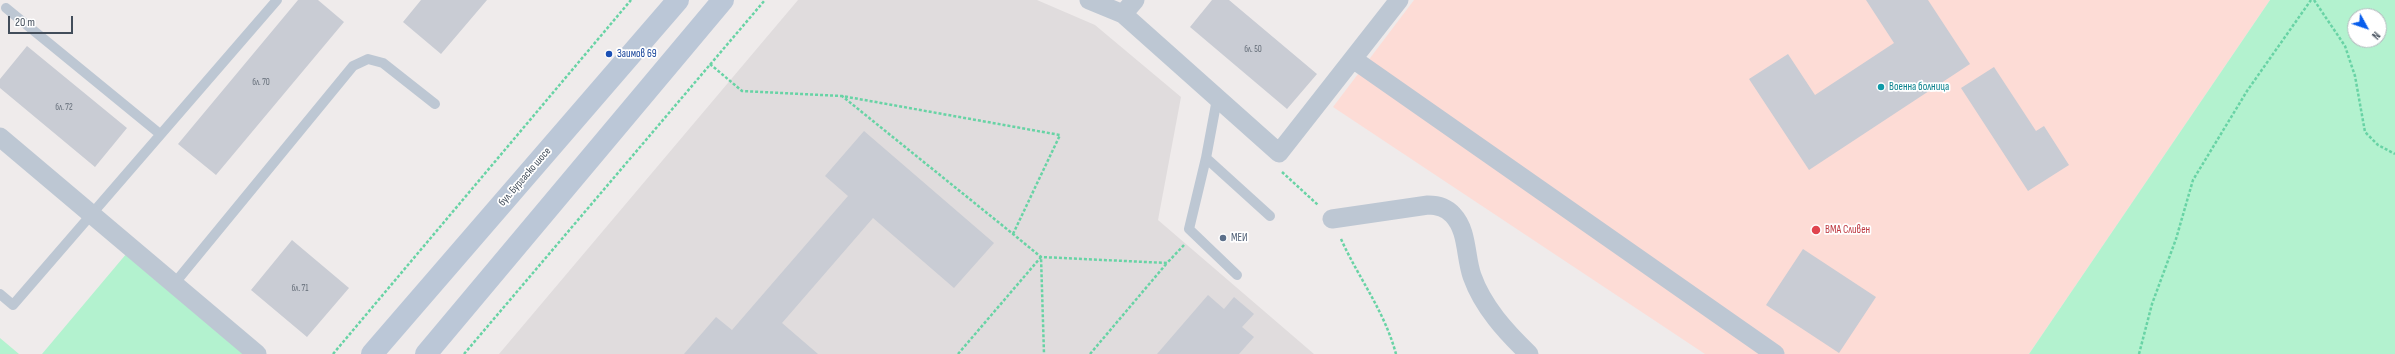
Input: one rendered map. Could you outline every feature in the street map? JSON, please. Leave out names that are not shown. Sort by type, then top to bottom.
[{"type":"main road","name":"бул. Бургаско шосе","points":[[372,354],[678,0]]},
{"type":"main road","points":[[426,354],[723,0]]},
{"type":"street","points":[[1089,0],[1123,14],[1279,153],[1399,0]]},
{"type":"street","points":[[1123,14],[1135,0]]},
{"type":"street","points":[[1353,59],[1775,354]]},
{"type":"street","points":[[0,137],[257,354]]},
{"type":"street","points":[[1332,219],[1428,205],[1440,206],[1453,214],[1462,229],[1472,276],[1490,310],[1505,331],[1529,354]]},
{"type":"lane","points":[[0,294],[13,305],[277,0]]},
{"type":"lane","points":[[6,8],[160,134]]},
{"type":"lane","points":[[174,284],[353,66],[368,60],[383,63],[435,104]]},
{"type":"lane","points":[[1217,98],[1206,158],[1189,229],[1236,275]]},
{"type":"lane","points":[[1206,158],[1270,216]]},
{"type":"path","points":[[333,354],[631,0]]},
{"type":"path","points":[[464,354],[765,0]]},
{"type":"path","points":[[2138,354],[2152,304],[2176,239],[2193,180],[2247,91],[2311,0]]},
{"type":"path","points":[[2314,0],[2345,46],[2355,76],[2365,132],[2378,145],[2395,154]]},
{"type":"path","points":[[710,64],[742,91],[842,96],[1060,134],[1013,234]]},
{"type":"path","points":[[842,96],[1041,257],[1167,263]]},
{"type":"path","points":[[1279,153],[1278,165],[1284,175],[1332,219],[1359,275],[1382,313],[1396,354]]},
{"type":"path","points":[[1090,354],[1167,263],[1194,234]]},
{"type":"path","points":[[958,354],[1041,257]]},
{"type":"path","points":[[1041,257],[1044,354]]},
{"type":"shaded area","points":[[798,0],[1037,0],[1095,25],[1181,97],[1158,220],[1314,354],[499,354]]},
{"type":"shaded area","name":"ВМА Сливен","points":[[1414,0],[2270,0],[2029,354],[1705,354],[1333,107]]},
{"type":"green space","points":[[2270,0],[2395,0],[2395,354],[2029,354]]},
{"type":"green space","points":[[127,253],[247,354],[42,354]]},
{"type":"green space","points":[[0,338],[19,354],[0,354]]},
{"type":"building","points":[[298,0],[318,0],[344,22],[216,175],[178,144]]},
{"type":"building","points":[[421,0],[487,0],[441,54],[403,22]]},
{"type":"building","points":[[1212,0],[1229,0],[1317,74],[1287,109],[1190,27]]},
{"type":"building","name":"Военна болница","points":[[1866,0],[1928,0],[1970,64],[1809,170],[1749,79],[1788,54],[1815,95],[1894,43]]},
{"type":"building","points":[[27,46],[127,128],[95,167],[0,88],[0,79]]},
{"type":"building","points":[[1994,67],[2036,131],[2044,126],[2069,165],[2028,191],[1961,88]]},
{"type":"building","points":[[864,131],[994,243],[954,288],[873,218],[782,323],[818,354],[684,354],[716,317],[732,330],[848,196],[825,176]]},
{"type":"building","points":[[292,240],[349,288],[307,337],[251,290]]},
{"type":"building","points":[[1803,249],[1876,297],[1839,353],[1766,305]]},
{"type":"building","points":[[1208,295],[1224,309],[1234,297],[1254,314],[1242,327],[1254,337],[1239,354],[1157,354]]},
{"type":"place","name":"Заимов 69","points":[[609,54]]},
{"type":"place","name":"Военна болница","points":[[1881,87]]},
{"type":"place","name":"ВМА Сливен","points":[[1816,230]]},
{"type":"place","name":"МЕИ","points":[[1223,238]]}]
